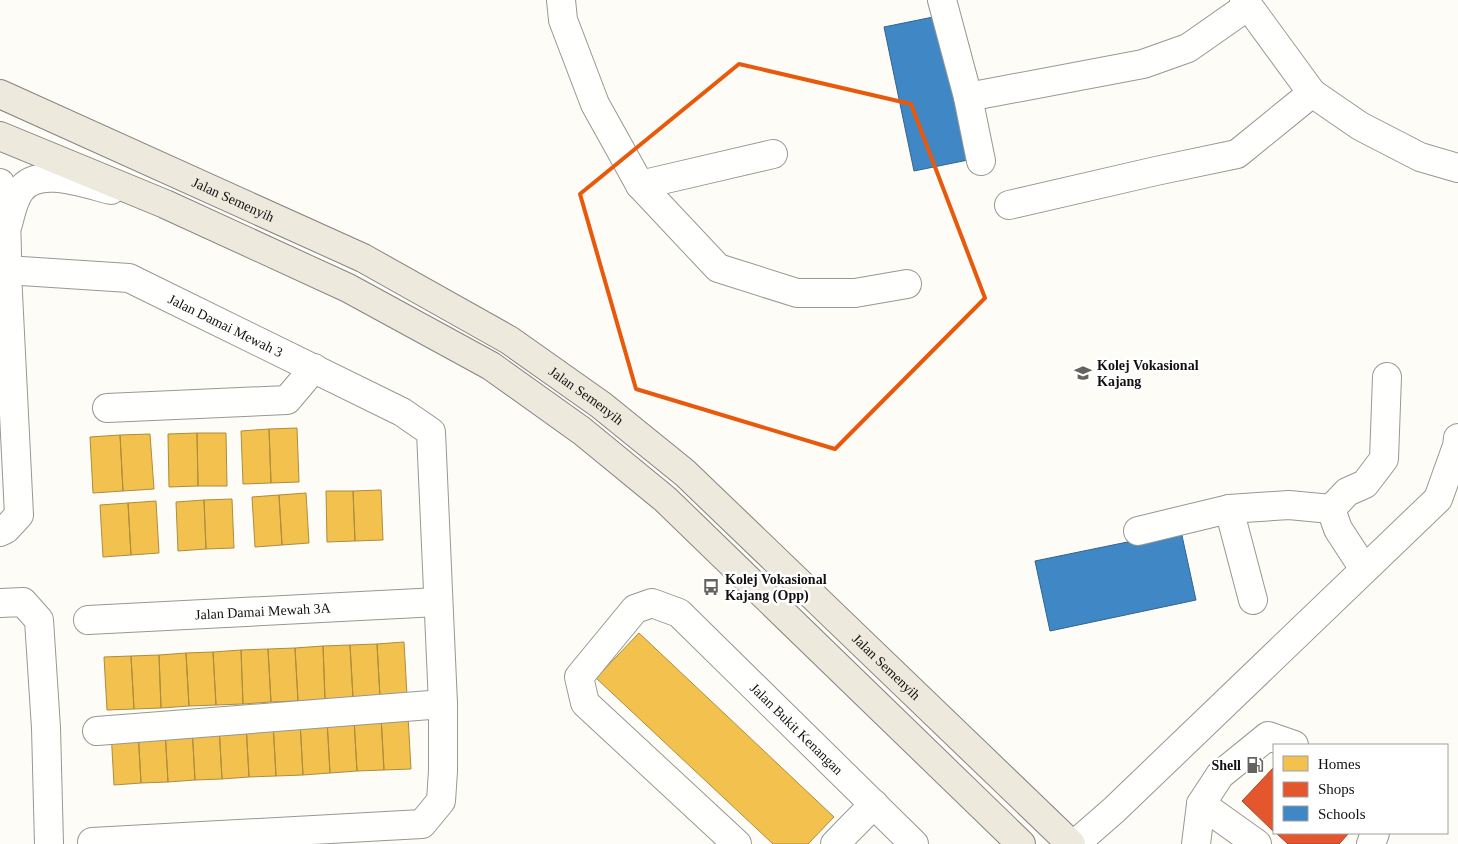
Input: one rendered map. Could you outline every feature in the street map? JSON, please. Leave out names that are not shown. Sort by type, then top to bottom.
[{"type":"main road","name":"Jalan Semenyih","points":[[0,94],[363,258],[517,345],[601,405],[685,473],[1071,844]]},
{"type":"main road","points":[[0,136],[165,204],[356,293],[491,366],[582,431],[665,498],[1021,844]]},
{"type":"street","points":[[561,0],[563,20],[595,104],[640,185],[718,268],[797,293],[854,293],[907,284]]},
{"type":"street","points":[[942,0],[968,97],[981,161]]},
{"type":"street","points":[[968,97],[1143,64],[1188,48],[1246,3],[1312,93],[1360,126],[1420,156],[1458,168]]},
{"type":"street","points":[[1009,205],[1237,154],[1312,93]]},
{"type":"street","points":[[640,185],[773,154]]},
{"type":"street","points":[[3,227],[20,192],[27,183],[37,178],[74,181],[165,204]]},
{"type":"street","points":[[0,183],[2,192],[5,287],[9,524]]},
{"type":"street","name":"Jalan Damai Mewah 3","points":[[5,287],[130,278],[402,412],[431,432],[438,602]]},
{"type":"street","points":[[107,408],[287,400],[314,368]]},
{"type":"street","points":[[1331,509],[1346,492],[1365,484],[1384,458],[1387,376]]},
{"type":"street","points":[[1076,844],[1114,810],[1438,498],[1458,438]]},
{"type":"street","points":[[1138,531],[1229,509],[1289,505],[1331,509]]},
{"type":"street","points":[[1229,509],[1253,600]]},
{"type":"street","points":[[1331,509],[1338,529],[1364,569]]},
{"type":"street","points":[[0,603],[23,602],[39,620],[46,728],[49,844]]},
{"type":"street","points":[[92,842],[422,824],[441,801],[443,704],[438,602]]},
{"type":"street","name":"Jalan Damai Mewah 3A","points":[[88,620],[438,602]]},
{"type":"street","name":"Jalan Bukit Kenangan","points":[[737,844],[585,703],[578,677],[635,610],[652,603],[680,613],[914,844]]},
{"type":"street","points":[[97,732],[443,704]]},
{"type":"street","points":[[1196,844],[1201,804],[1220,775],[1268,736],[1291,744]]},
{"type":"street","points":[[835,844],[874,804]]},
{"type":"street","points":[[1201,804],[1257,844]]},
{"type":"highlighted area","points":[[739,64],[911,104],[985,298],[835,449],[636,389],[580,194]]},
{"type":"building: Homes","points":[[297,428],[299,482],[271,483],[269,429]]},
{"type":"building: Homes","points":[[269,429],[271,483],[243,484],[241,431]]},
{"type":"building: Homes","points":[[197,433],[198,486],[169,487],[168,434]]},
{"type":"building: Homes","points":[[197,433],[226,433],[227,486],[198,486]]},
{"type":"building: Homes","points":[[150,434],[154,489],[123,491],[120,435]]},
{"type":"building: Homes","points":[[120,435],[123,491],[93,493],[90,437]]},
{"type":"building: Homes","points":[[381,490],[383,540],[355,541],[353,491]]},
{"type":"building: Homes","points":[[326,491],[353,491],[355,541],[327,542]]},
{"type":"building: Homes","points":[[306,493],[309,543],[282,545],[279,495]]},
{"type":"building: Homes","points":[[279,495],[282,545],[255,547],[252,497]]},
{"type":"building: Homes","points":[[232,499],[234,548],[206,549],[204,500]]},
{"type":"building: Homes","points":[[204,500],[206,549],[178,551],[176,502]]},
{"type":"building: Homes","points":[[156,501],[159,553],[131,555],[128,503]]},
{"type":"building: Homes","points":[[128,503],[131,555],[103,557],[100,505]]},
{"type":"building: Homes","points":[[639,633],[834,817],[808,844],[773,844],[596,678]]},
{"type":"building: Homes","points":[[404,642],[407,695],[380,697],[377,644]]},
{"type":"building: Homes","points":[[377,644],[380,697],[353,698],[350,645]]},
{"type":"building: Homes","points":[[350,645],[353,698],[325,699],[323,646]]},
{"type":"building: Homes","points":[[323,646],[325,699],[298,701],[295,648]]},
{"type":"building: Homes","points":[[295,648],[298,701],[271,702],[268,649]]},
{"type":"building: Homes","points":[[268,649],[271,702],[243,704],[241,650]]},
{"type":"building: Homes","points":[[241,650],[243,704],[216,705],[213,652]]},
{"type":"building: Homes","points":[[213,652],[216,705],[189,706],[186,653]]},
{"type":"building: Homes","points":[[186,653],[189,706],[161,708],[159,655]]},
{"type":"building: Homes","points":[[159,655],[161,708],[134,709],[131,656]]},
{"type":"building: Homes","points":[[131,656],[134,709],[107,710],[104,657]]},
{"type":"building: Homes","points":[[408,716],[411,769],[384,770],[381,717]]},
{"type":"building: Homes","points":[[381,717],[384,770],[357,771],[354,719]]},
{"type":"building: Homes","points":[[354,719],[357,771],[330,773],[327,720]]},
{"type":"building: Homes","points":[[327,720],[330,773],[303,775],[300,722]]},
{"type":"building: Homes","points":[[300,722],[303,775],[276,776],[273,723]]},
{"type":"building: Homes","points":[[273,723],[276,776],[249,777],[246,724]]},
{"type":"building: Homes","points":[[246,724],[249,777],[222,779],[219,726]]},
{"type":"building: Homes","points":[[219,726],[222,779],[195,780],[192,727]]},
{"type":"building: Homes","points":[[192,727],[195,780],[168,782],[165,729]]},
{"type":"building: Homes","points":[[165,729],[168,782],[141,783],[138,730]]},
{"type":"building: Homes","points":[[138,730],[141,783],[114,785],[111,731]]},
{"type":"building: Shops","points":[[1273,768],[1273,831],[1242,801]]},
{"type":"building: Shops","points":[[1277,834],[1348,834],[1339,844],[1288,844]]},
{"type":"building: Schools","points":[[938,16],[968,160],[914,171],[884,27]]},
{"type":"building: Schools","points":[[1181,531],[1196,600],[1050,631],[1035,561]]},
{"type":"place","name":"Kolej Vokasional Kajang","points":[[1083,373]]},
{"type":"place","name":"Kolej Vokasional Kajang (Opp)","points":[[711,587]]},
{"type":"place","name":"Shell","points":[[1255,765]]}]
